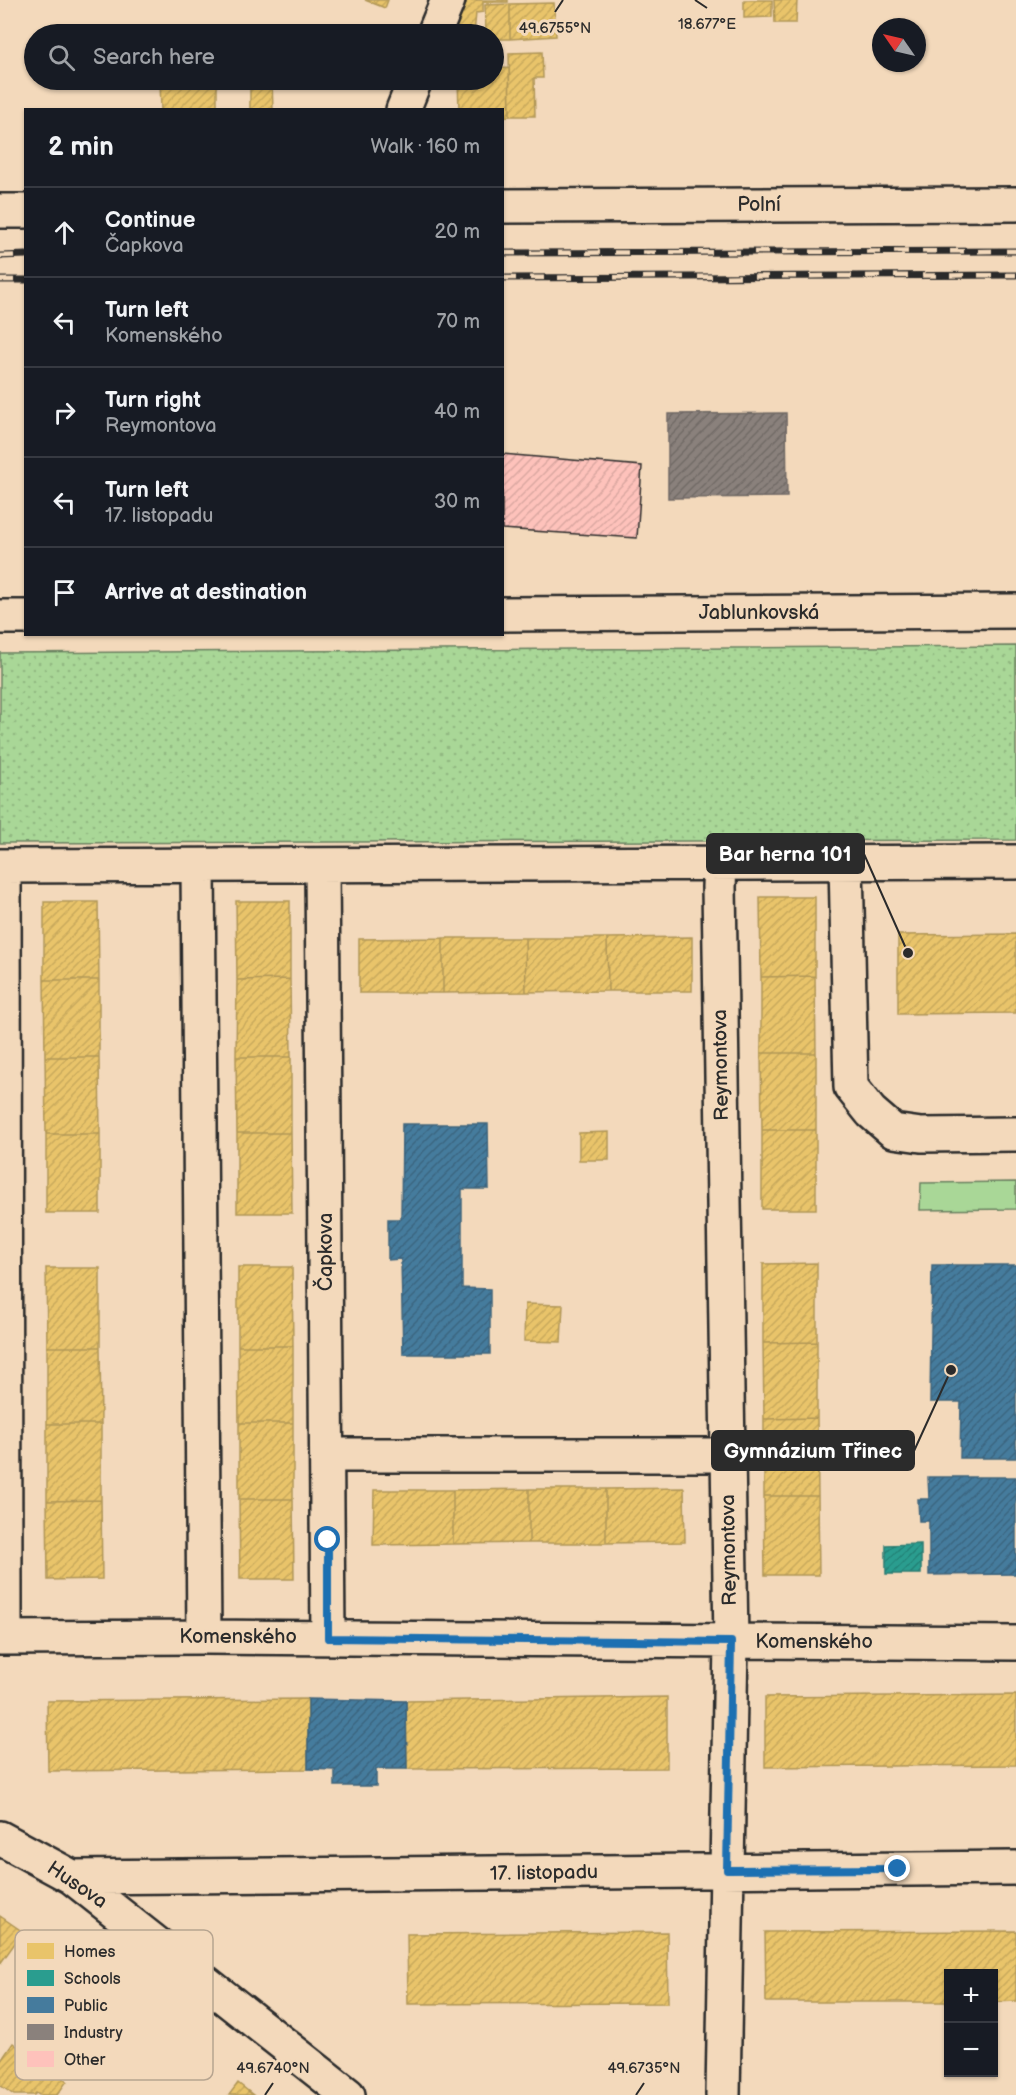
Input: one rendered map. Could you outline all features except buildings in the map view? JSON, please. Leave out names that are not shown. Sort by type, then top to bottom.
[{"type":"street","points":[[438,24],[448,0]]},
{"type":"street","points":[[404,108],[412,90]]},
{"type":"street","name":"Polní","points":[[504,206],[1016,204]]},
{"type":"street","points":[[0,211],[24,211]]},
{"type":"street","name":"Jablunkovská","points":[[504,614],[1016,611]]},
{"type":"street","points":[[0,617],[24,617]]},
{"type":"street","name":"Reymontova","points":[[720,862],[731,1642],[723,2095]]},
{"type":"street","points":[[3,1638],[2,866],[1016,862]]},
{"type":"street","points":[[846,863],[851,1087],[871,1112],[893,1131],[921,1135],[1016,1134]]},
{"type":"street","name":"Čapkova","points":[[322,866],[328,1638]]},
{"type":"street","points":[[198,867],[204,1637]]},
{"type":"street","points":[[327,1455],[728,1455]]},
{"type":"street","name":"Komenského","points":[[3,1638],[204,1637],[1016,1643]]},
{"type":"street","name":"Husova","points":[[0,1838],[72,1877],[139,1930]]},
{"type":"street","name":"17. listopadu","points":[[72,1877],[1016,1868]]},
{"type":"street","name":"Husova","points":[[213,1988],[348,2095]]},
{"type":"green space","points":[[1016,646],[1016,840],[0,843],[0,653]]},
{"type":"green space","points":[[1016,1182],[1016,1209],[920,1210],[921,1183]]},
{"type":"railway","points":[[504,253],[1016,251]]},
{"type":"railway","points":[[0,256],[24,255]]},
{"type":"railway","points":[[504,278],[1016,275]]},
{"type":"railway","points":[[0,280],[24,280]]},
{"type":"place","name":"Bar herna 101","points":[[908,953]]},
{"type":"place","name":"Gymnázium Třinec","points":[[951,1370]]},
{"type":"route","points":[[328,1540],[328,1638],[731,1642],[727,1870],[898,1869]]}]
